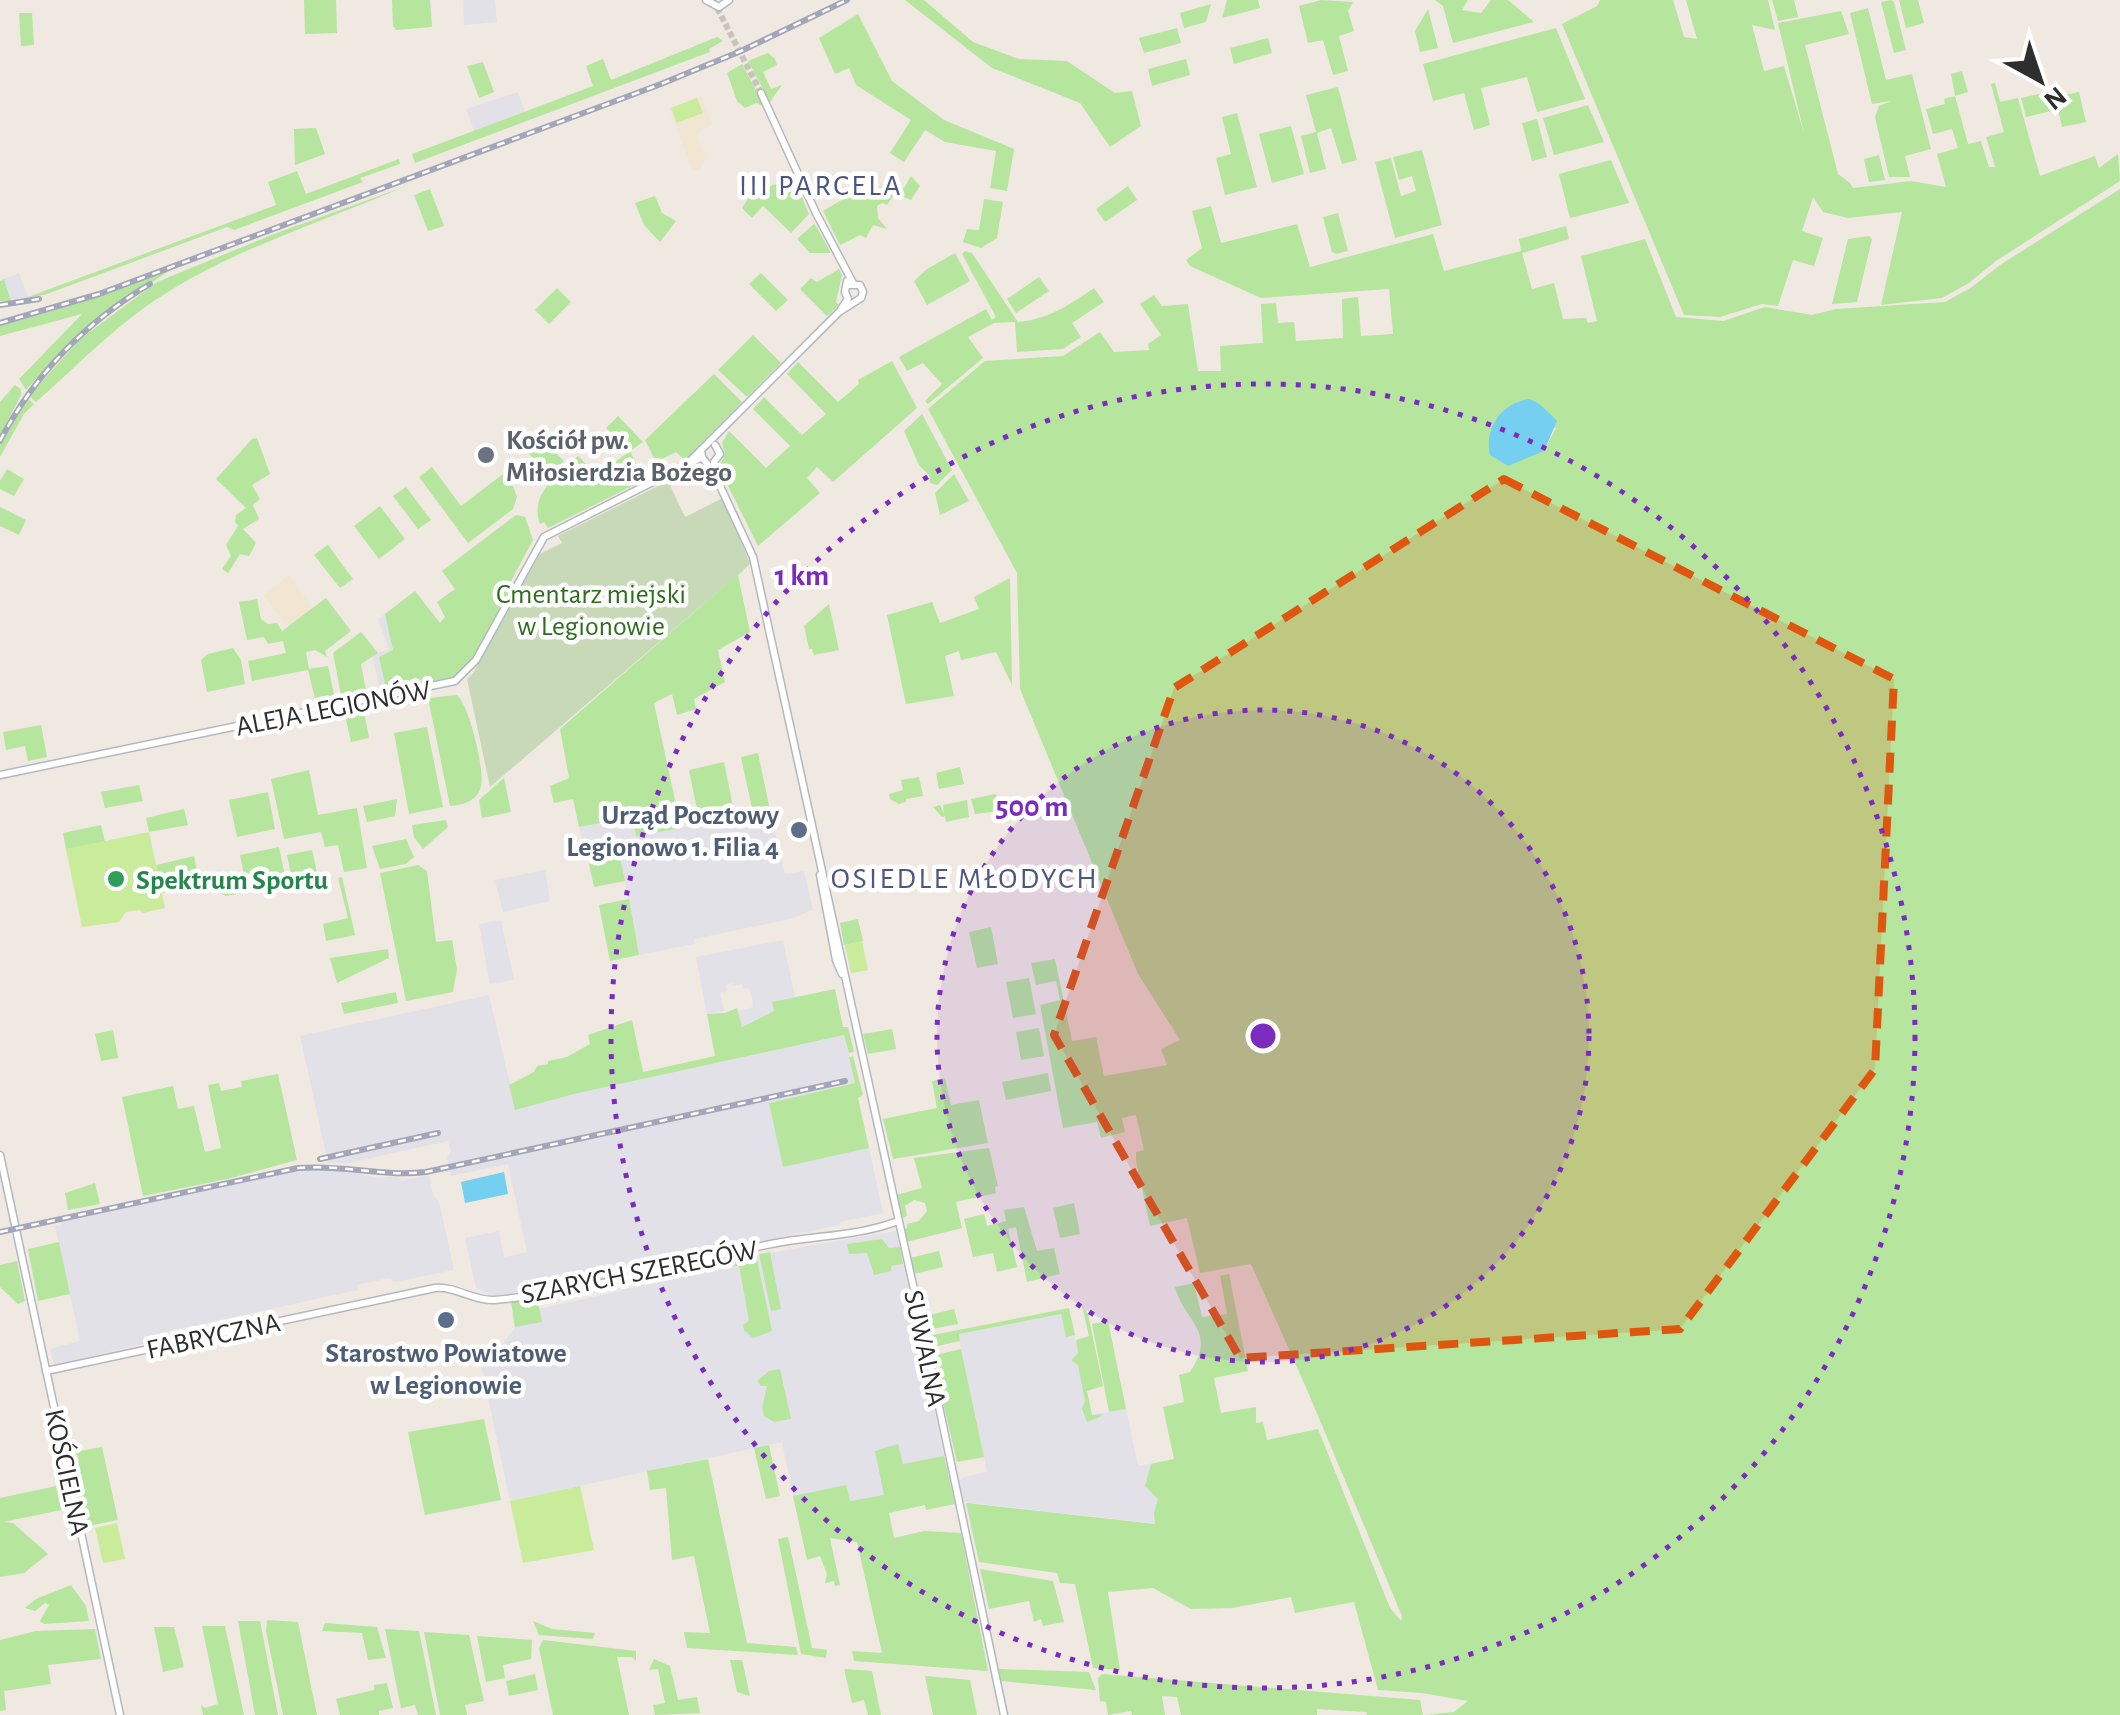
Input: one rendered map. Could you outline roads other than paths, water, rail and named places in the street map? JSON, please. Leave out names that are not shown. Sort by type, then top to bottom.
[{"type":"street","points":[[706,0],[716,7],[729,0]]},
{"type":"street","points":[[762,95],[851,284]]},
{"type":"street","points":[[851,284],[860,285],[864,292],[861,298],[851,300],[845,292],[851,284]]},
{"type":"street","name":"ALEJA LEGIONÓW","points":[[0,775],[452,682],[476,660],[544,537],[708,454],[722,431],[851,300]]},
{"type":"street","name":"SUWALNA","points":[[708,454],[753,557],[1004,1715]]},
{"type":"street","name":"KOŚCIELNA","points":[[0,1154],[120,1715]]},
{"type":"street","name":"SZARYCH SZEREGÓW","points":[[380,1300],[445,1287],[479,1299],[498,1299],[784,1242],[858,1234],[898,1221]]},
{"type":"street","name":"FABRYCZNA","points":[[46,1371],[380,1300]]},
{"type":"water","points":[[1529,399],[1557,421],[1544,451],[1508,466],[1490,455],[1492,427],[1510,406]]},
{"type":"water","points":[[504,1172],[508,1194],[465,1203],[461,1182]]},
{"type":"tunnel","points":[[713,0],[761,93]]},
{"type":"railway","points":[[0,323],[99,294],[661,84],[847,0]]},
{"type":"railway","points":[[0,441],[29,394],[64,352],[104,315],[150,284]]},
{"type":"railway","points":[[0,305],[39,299]]},
{"type":"railway","points":[[0,1232],[298,1168],[426,1172],[845,1081]]},
{"type":"railway","points":[[320,1159],[438,1133]]},
{"type":"place","name":"Kościół pw. Miłosierdzia Bożego","points":[[486,455]]},
{"type":"place","name":"Urząd Pocztowy Legionowo 1. Filia 4","points":[[799,830]]},
{"type":"place","name":"Spektrum Sportu","points":[[116,879]]},
{"type":"place","name":"Starostwo Powiatowe w Legionowie","points":[[446,1320]]},
{"type":"district","name":"III PARCELA","points":[[821,185]]},
{"type":"district","name":"OSIEDLE MŁODYCH","points":[[965,878]]},
{"type":"park label","name":"Cmentarz miejski w Legionowie","points":[[591,609]]}]
